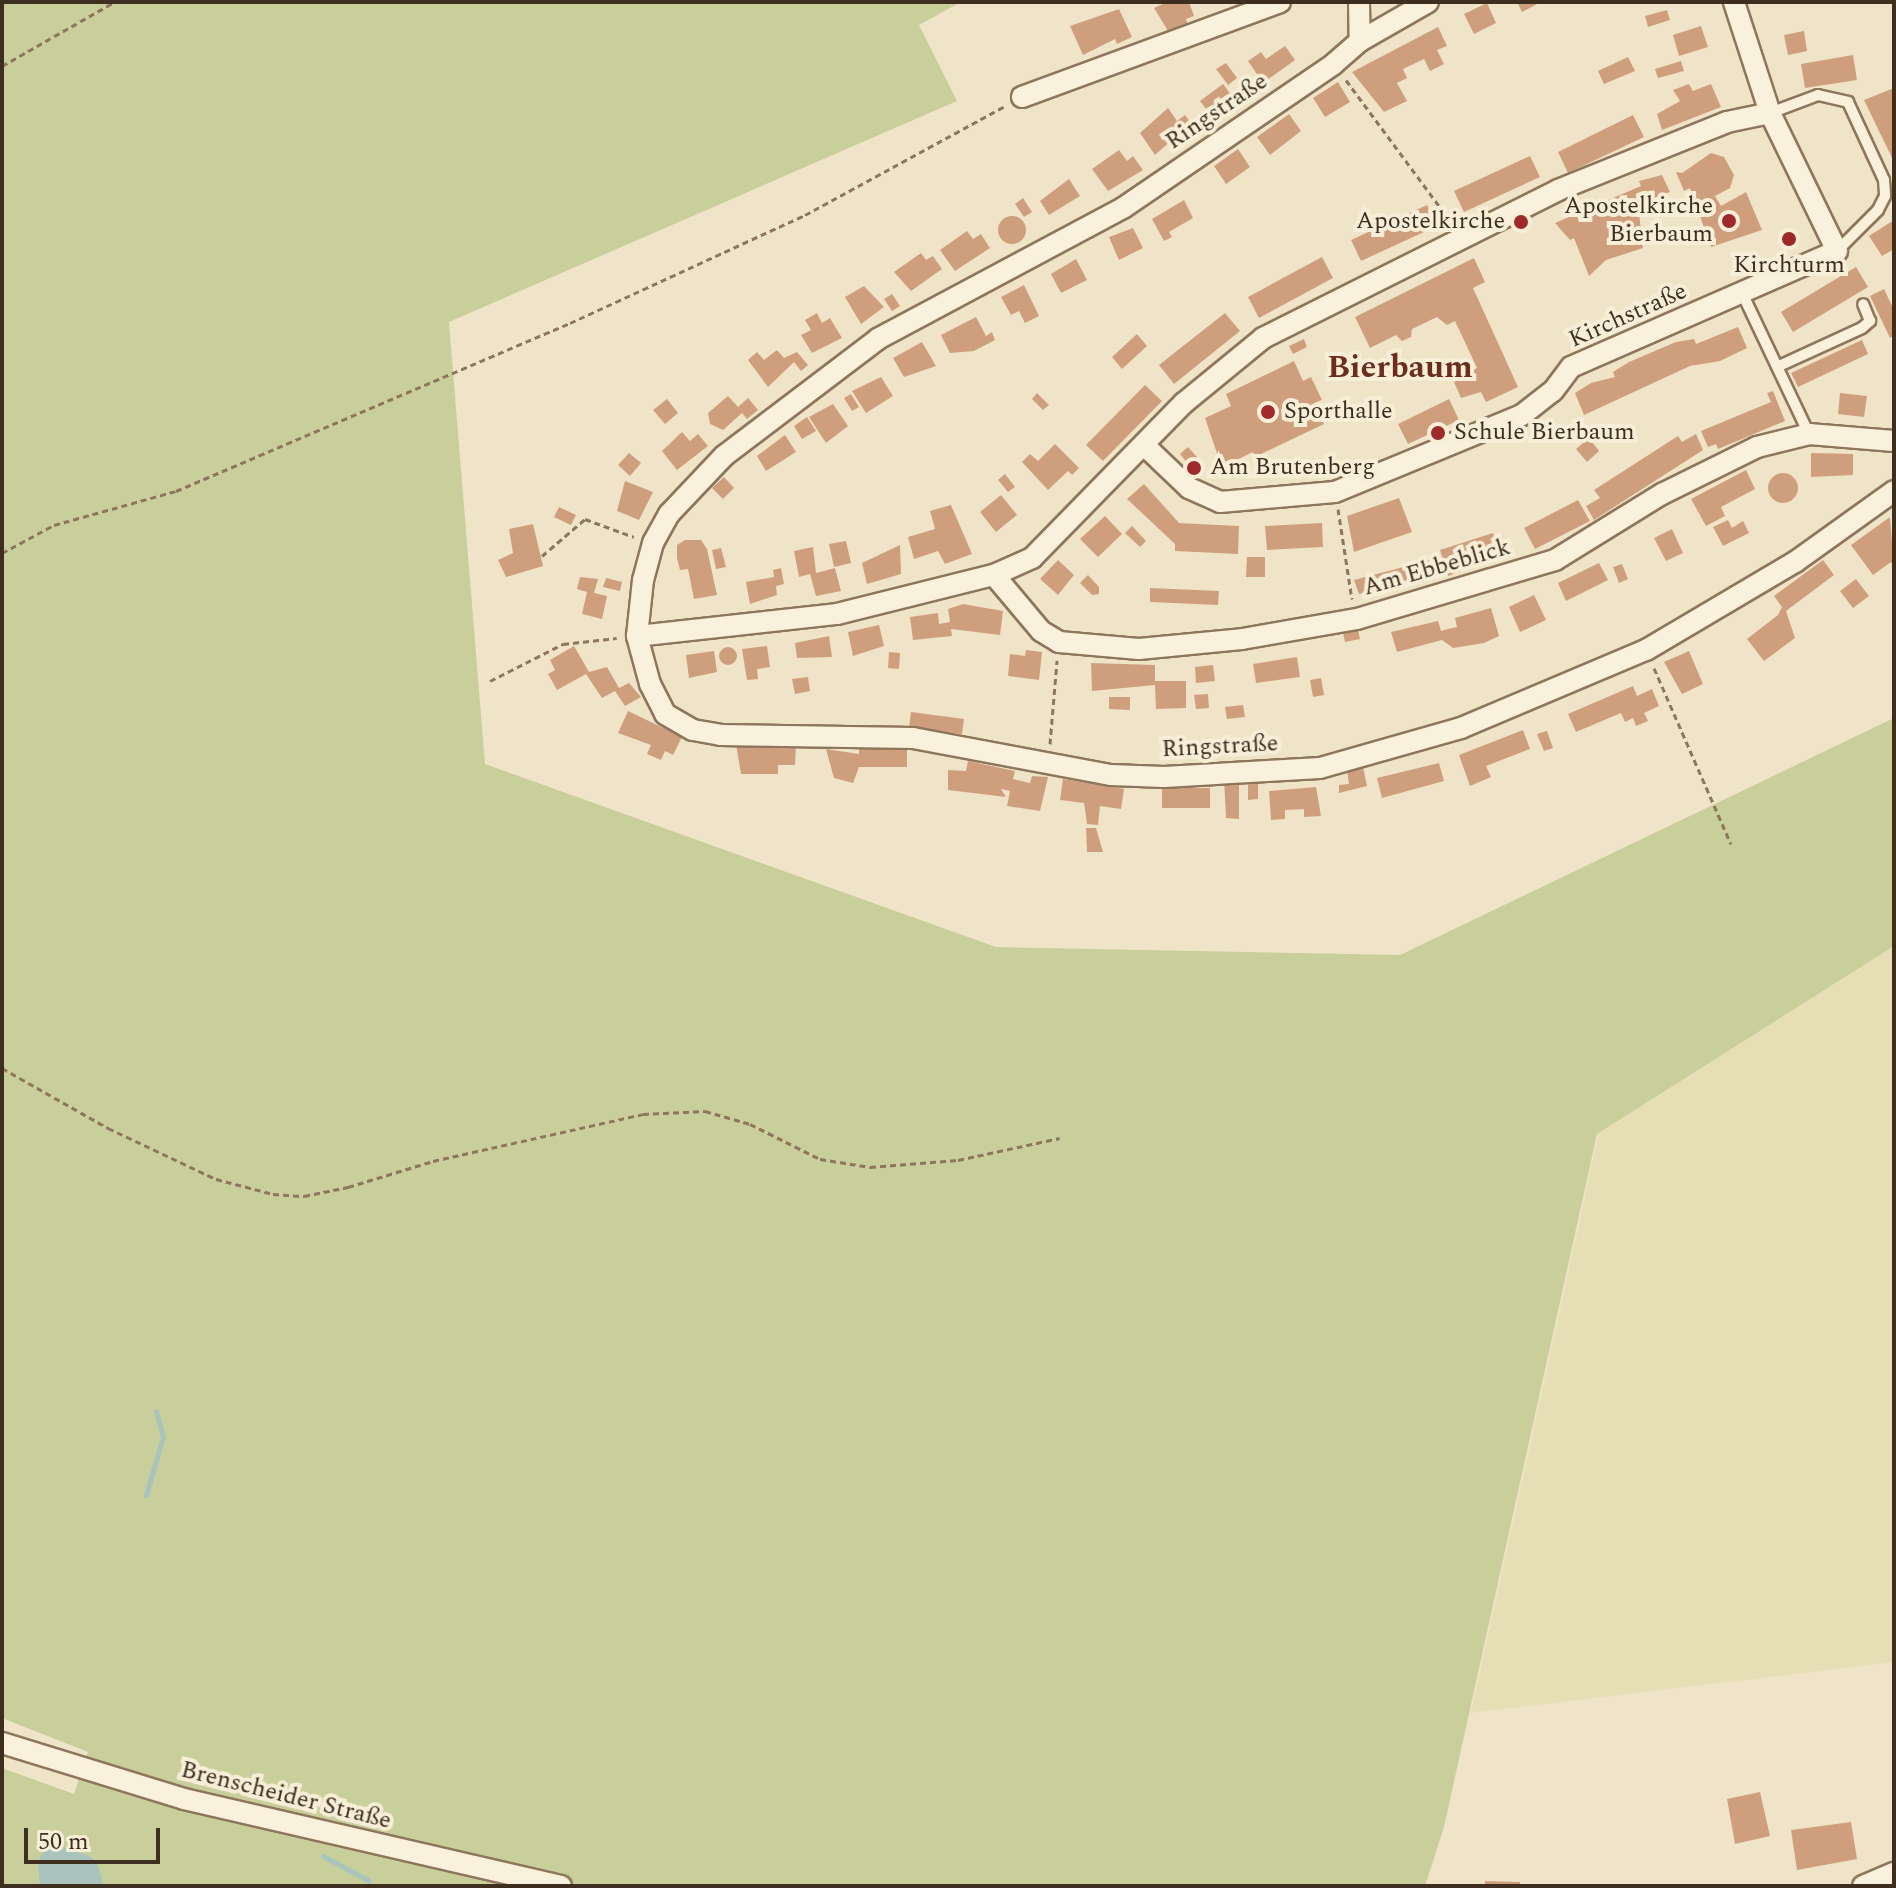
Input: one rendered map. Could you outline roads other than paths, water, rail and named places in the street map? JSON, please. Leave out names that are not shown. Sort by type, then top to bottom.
[{"type":"street","points":[[1022,97],[1280,2]]},
{"type":"street","points":[[1359,2],[1360,41]]},
{"type":"street","name":"Ringstraße","points":[[1428,2],[1360,41],[1334,64],[1123,208],[878,339],[724,456],[669,514],[653,543],[637,636],[650,684],[665,714],[693,730],[720,735],[913,738],[1072,769],[1164,777],[1320,768],[1385,753],[1461,728],[1646,650],[1771,578],[1894,491]]},
{"type":"street","points":[[1734,2],[1770,113],[1837,251]]},
{"type":"street","points":[[637,636],[837,614],[994,575],[1032,558],[1184,403],[1263,338],[1558,190],[1727,122],[1770,113]]},
{"type":"street","name":"Kirchstraße","points":[[1145,446],[1189,488],[1220,502],[1335,492],[1522,415],[1553,391],[1571,367],[1743,295],[1837,251]]},
{"type":"street","name":"Am Ebbeblick","points":[[994,575],[1041,631],[1059,642],[1095,647],[1190,646],[1357,619],[1555,560],[1714,465],[1757,447],[1809,434],[1894,441]]},
{"type":"street","name":"Brenscheider Straße","points":[[2,1743],[184,1799],[531,1882],[561,1886]]},
{"type":"street","points":[[1863,1886],[1894,1873]]},
{"type":"lane","name":"Kirchstraße","points":[[1770,113],[1818,95],[1838,95],[1848,102],[1884,180],[1885,196],[1878,210],[1837,251]]},
{"type":"lane","points":[[1743,295],[1809,434]]},
{"type":"lane","points":[[1779,366],[1862,328],[1870,321],[1863,304]]},
{"type":"waterway","points":[[146,1495],[163,1437],[156,1411]]},
{"type":"waterway","points":[[323,1856],[369,1881]]},
{"type":"waterway","points":[[56,1886],[54,1865],[62,1863],[83,1871],[87,1886]]},
{"type":"place","name":"Apostelkirche Bierbaum","points":[[1729,221]]},
{"type":"place","name":"Apostelkirche","points":[[1521,222]]},
{"type":"place","name":"Kirchturm","points":[[1789,239]]},
{"type":"place","name":"Sporthalle","points":[[1268,412]]},
{"type":"place","name":"Schule Bierbaum","points":[[1438,433]]},
{"type":"place","name":"Am Brutenberg","points":[[1194,468]]},
{"type":"district","name":"Bierbaum","points":[[1400,368]]}]
